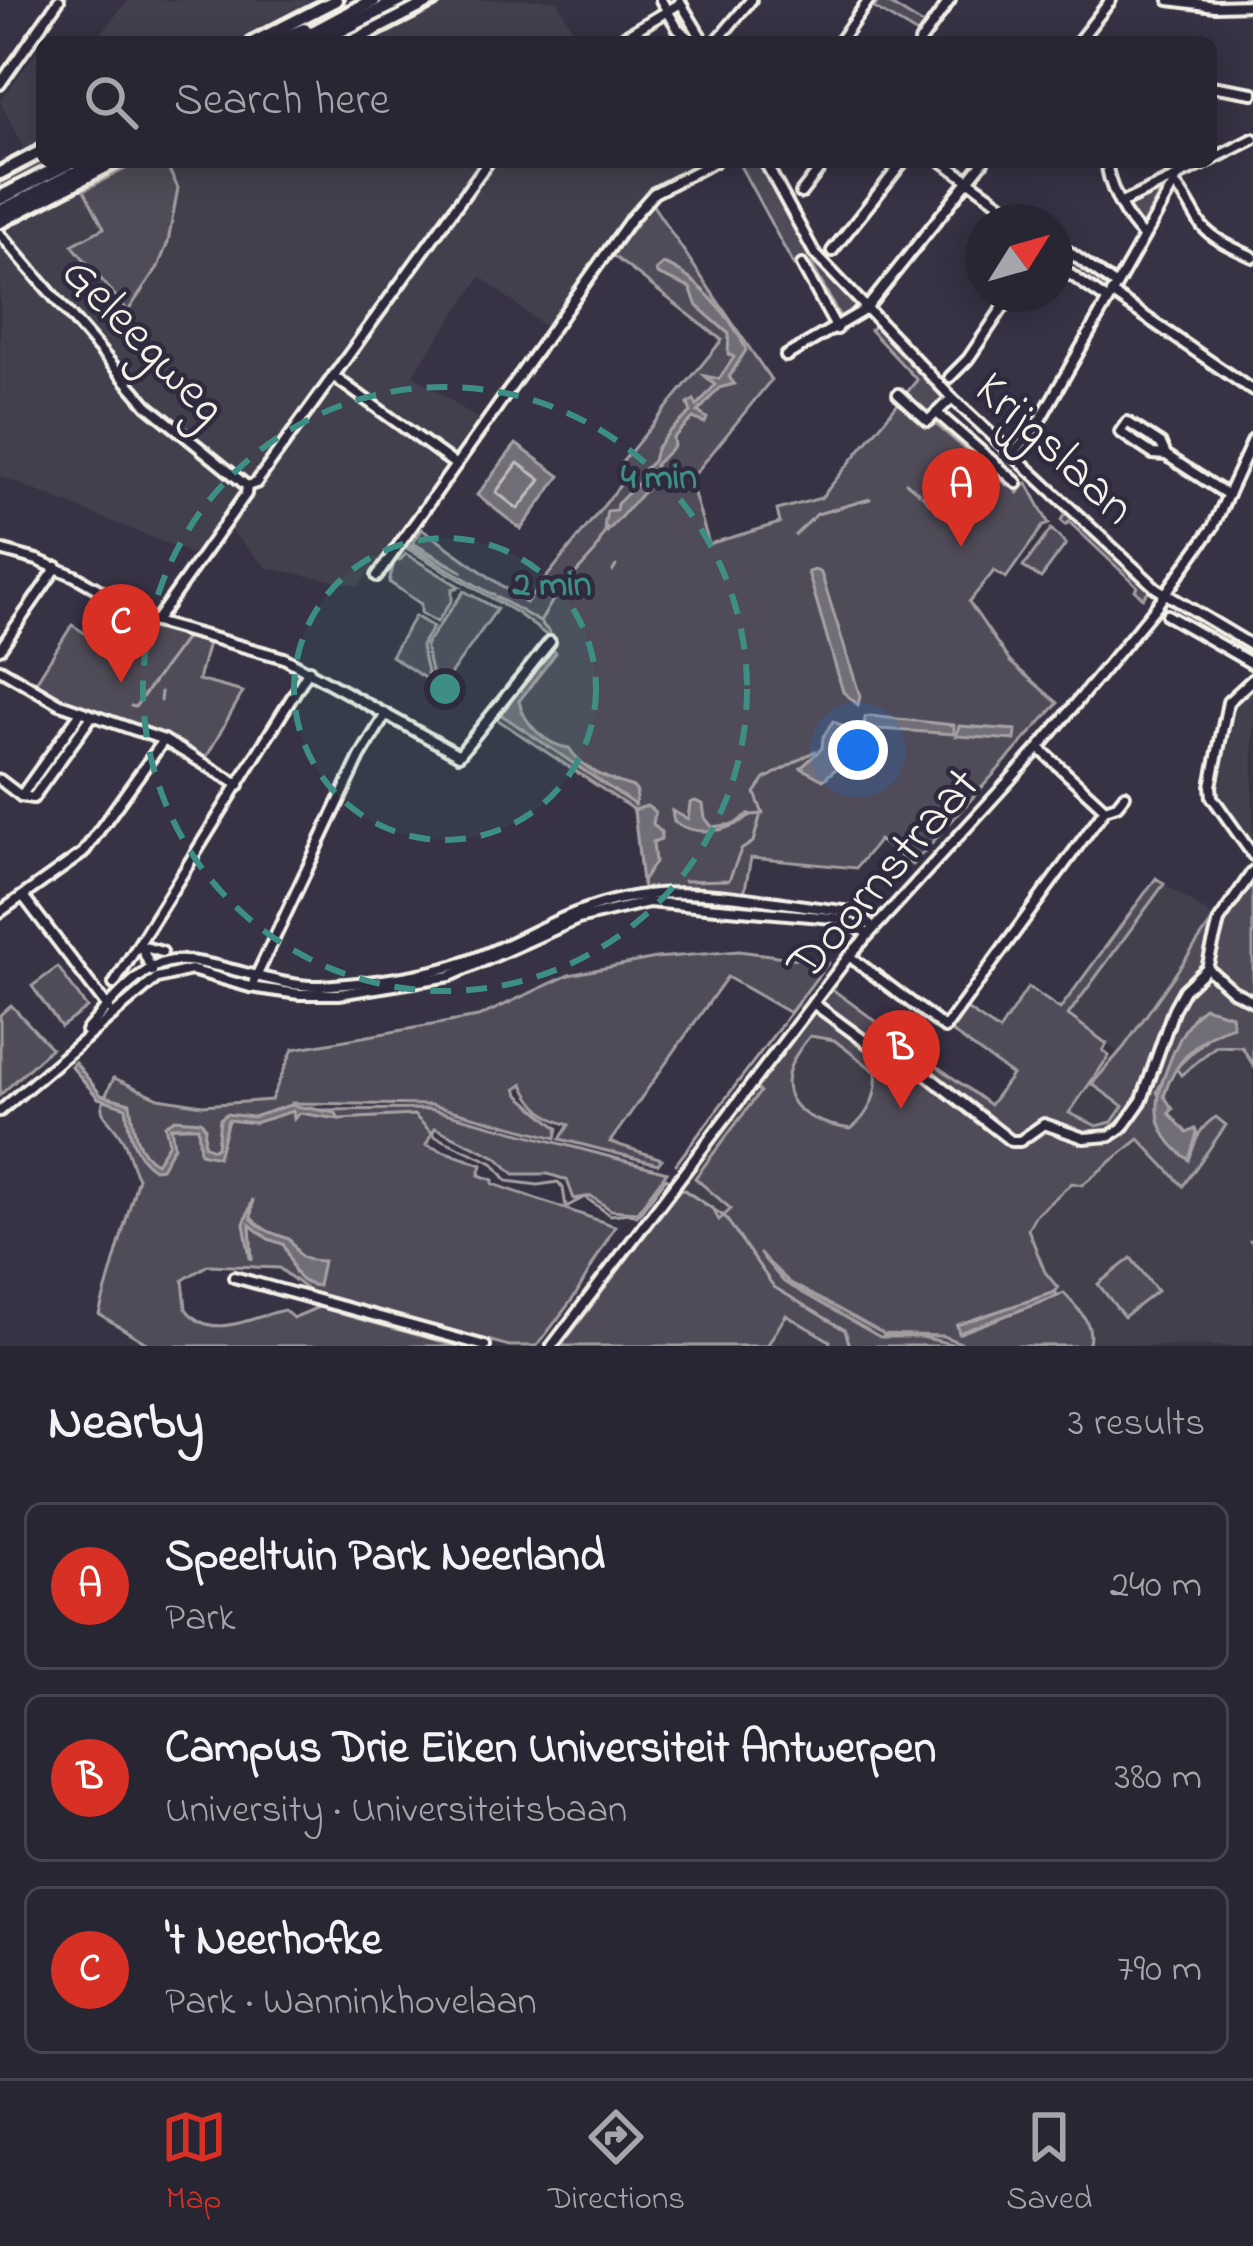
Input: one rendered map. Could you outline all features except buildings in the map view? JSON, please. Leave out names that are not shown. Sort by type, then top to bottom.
[{"type":"highway","points":[[324,36],[374,0]]},
{"type":"highway","points":[[311,36],[398,2]]},
{"type":"highway","points":[[340,36],[398,2]]},
{"type":"highway","points":[[297,36],[334,27]]},
{"type":"highway","points":[[0,198],[58,168]]},
{"type":"highway","points":[[0,212],[95,168]]},
{"type":"main road","points":[[266,36],[336,0]]},
{"type":"main road","points":[[363,36],[433,0]]},
{"type":"main road","points":[[0,172],[36,154]]},
{"type":"main road","points":[[0,222],[95,168]]},
{"type":"street","points":[[0,84],[59,0]]},
{"type":"street","points":[[661,0],[678,29],[690,36]]},
{"type":"street","points":[[721,36],[752,0]]},
{"type":"street","points":[[843,36],[869,0]]},
{"type":"street","points":[[924,36],[950,0]]},
{"type":"street","points":[[1083,36],[1111,0]]},
{"type":"street","points":[[1169,0],[1253,5]]},
{"type":"street","points":[[625,36],[680,1],[697,36]]},
{"type":"street","points":[[1217,87],[1253,93]]},
{"type":"street","points":[[1217,157],[1253,139]]},
{"type":"street","points":[[154,622],[246,494],[247,486],[256,483],[484,168]]},
{"type":"street","points":[[377,576],[642,205],[654,193],[702,168]]},
{"type":"street","name":"Krijgslaan","points":[[768,168],[815,254],[952,398],[1165,594],[1253,646]]},
{"type":"street","points":[[802,194],[821,168]]},
{"type":"street","points":[[832,251],[898,168]]},
{"type":"street","points":[[951,168],[1000,204]]},
{"type":"street","points":[[786,356],[866,309],[978,168]]},
{"type":"street","points":[[1107,168],[1121,203],[1143,236]]},
{"type":"street","points":[[1121,203],[1197,168]]},
{"type":"street","points":[[1012,455],[1036,427],[1176,181]]},
{"type":"street","points":[[1176,181],[1215,238],[1253,257]]},
{"type":"street","name":"Geleegweg","points":[[0,234],[147,405],[247,486]]},
{"type":"street","points":[[1073,258],[1111,292],[1253,391]]},
{"type":"street","points":[[802,265],[837,329]]},
{"type":"street","points":[[1073,273],[1111,292]]},
{"type":"street","points":[[950,377],[1000,312]]},
{"type":"street","points":[[333,376],[456,466]]},
{"type":"street","points":[[898,394],[928,421],[952,398]]},
{"type":"street","points":[[937,413],[1017,483]]},
{"type":"street","points":[[1166,455],[1160,444],[1126,422],[1120,432],[1228,495]]},
{"type":"street","name":"Doornstraat","points":[[552,1346],[849,956],[1039,748],[1165,594],[1203,544],[1253,440]]},
{"type":"street","points":[[0,550],[56,567],[108,592],[154,622],[284,658],[459,755],[550,642]]},
{"type":"street","points":[[0,649],[56,567]]},
{"type":"street","points":[[1167,615],[1253,664]]},
{"type":"street","points":[[0,670],[81,712],[164,740],[239,785]]},
{"type":"street","points":[[114,984],[309,670]]},
{"type":"street","points":[[1253,679],[1228,702],[1211,786],[1212,797],[1253,855]]},
{"type":"street","points":[[21,796],[81,712]]},
{"type":"street","points":[[253,983],[360,757],[386,714]]},
{"type":"street","points":[[0,780],[21,796],[33,798],[92,716]]},
{"type":"street","points":[[0,912],[88,848],[164,740]]},
{"type":"street","points":[[1039,748],[1105,809]]},
{"type":"street","points":[[849,956],[945,1028],[1105,809],[1117,805],[1125,795]]},
{"type":"street","points":[[813,1003],[896,1064],[923,1072],[1011,1141],[1021,1141],[1044,1124],[1071,1135],[1100,1138],[1122,1128],[1142,1100],[1174,1008],[1184,989],[1207,968],[1219,921],[1253,871]]},
{"type":"street","points":[[0,1111],[154,973],[188,960],[253,983],[282,987],[441,969],[487,953],[557,917],[643,895],[698,895],[844,911],[859,915],[871,930]]},
{"type":"street","points":[[22,896],[110,1011]]},
{"type":"street","points":[[141,946],[162,952]]},
{"type":"street","points":[[141,946],[154,973]]},
{"type":"street","points":[[1207,968],[1232,991],[1253,1001]]},
{"type":"street","points":[[234,1277],[485,1346]]},
{"type":"shaded area","points":[[128,0],[322,0],[252,36],[99,36]]},
{"type":"shaded area","points":[[453,0],[557,0],[576,36],[382,36]]},
{"type":"shaded area","points":[[879,0],[925,26],[919,35],[874,8]]},
{"type":"shaded area","points":[[36,52],[36,146],[25,152],[0,101]]},
{"type":"shaded area","points":[[36,160],[36,168],[51,168],[0,194],[0,179]]},
{"type":"shaded area","points":[[125,168],[690,168],[642,196],[545,327],[481,277],[413,374],[478,419],[359,586],[267,568],[221,521],[194,555],[0,476],[0,233]]},
{"type":"shaded area","points":[[127,168],[168,168],[178,188],[158,267],[128,311],[72,245],[104,228],[84,190]]},
{"type":"shaded area","points":[[741,168],[766,168],[812,256],[854,300],[855,311],[837,323],[840,317],[812,265],[804,261],[794,266]]},
{"type":"shaded area","points":[[1165,184],[1141,227],[1138,226],[1126,203]]},
{"type":"shaded area","points":[[652,204],[771,380],[690,480],[709,544],[780,523],[777,510],[821,498],[917,380],[870,330],[876,325],[945,396],[932,421],[1007,485],[1016,484],[1017,494],[1027,483],[1049,524],[1006,578],[994,571],[969,602],[1010,662],[1058,703],[912,865],[879,840],[856,868],[751,858],[744,894],[643,888],[634,810],[492,716],[553,640],[517,613],[408,549],[411,545],[463,572],[413,543],[422,529],[526,603],[629,474],[619,466],[722,340],[612,255]]},
{"type":"shaded area","points":[[1065,514],[1151,588],[1143,598],[1137,586],[1069,522],[1065,525],[1061,520]]},
{"type":"shaded area","points":[[1051,529],[1066,544],[1041,578],[1023,567]]},
{"type":"shaded area","points":[[406,554],[460,587],[452,589],[452,600],[437,622],[389,582],[395,559]]},
{"type":"shaded area","points":[[464,591],[497,609],[442,686],[433,680],[425,645]]},
{"type":"shaded area","points":[[1175,607],[1253,651],[1253,659],[1170,613]]},
{"type":"shaded area","points":[[123,612],[147,626],[208,643],[198,680],[243,692],[206,758],[34,685],[72,625],[101,643]]},
{"type":"shaded area","points":[[415,616],[433,627],[421,646],[429,681],[391,656]]},
{"type":"shaded area","points":[[1253,689],[1253,847],[1216,794],[1216,787],[1230,707]]},
{"type":"shaded area","points":[[1156,878],[1222,923],[1253,878],[1253,1346],[561,1346],[832,989],[990,1105],[1069,1113],[1109,1056],[1117,1052],[1059,1009]]},
{"type":"shaded area","points":[[1156,878],[1164,884],[1068,1015],[1107,1044],[1103,1051],[1109,1056],[1069,1113],[1097,1126],[1112,1122],[1123,1106],[1092,1084],[1124,1047],[1211,923],[1222,923],[1253,878],[1253,1065],[1242,1047],[1216,1046],[1181,1075],[1176,1068],[1214,1032],[1195,1014],[1157,1092],[1189,1159],[1198,1135],[1210,1121],[1216,1117],[1226,1125],[1183,1186],[1139,1139],[1082,1185],[1072,1183],[1035,1216],[1028,1229],[1045,1272],[1058,1288],[1055,1292],[957,1325],[960,1333],[1064,1293],[1088,1324],[1088,1346],[968,1346],[943,1336],[884,1334],[789,1282],[759,1253],[784,1282],[880,1337],[922,1337],[960,1346],[829,1346],[830,1341],[786,1315],[767,1346],[561,1346],[681,1188],[712,1208],[719,1220],[731,1209],[695,1178],[832,989],[990,1105],[1012,1075],[949,1030],[965,1008],[999,1031],[1028,987],[1060,1009]],"holes":[[[810,1036],[834,1040],[876,1072],[871,1104],[851,1129],[812,1118],[799,1109],[787,1085],[789,1071]]]},
{"type":"shaded area","points":[[739,951],[828,963],[790,1013],[727,977],[610,1142],[662,1159],[658,1164],[560,1139],[569,1125],[542,1111],[523,1084],[516,1089],[520,1096],[558,1128],[556,1138],[431,1105],[292,1103],[291,1108],[316,1110],[430,1109],[667,1172],[637,1212],[611,1210],[591,1196],[574,1199],[567,1180],[548,1174],[514,1174],[496,1157],[435,1128],[426,1145],[482,1165],[479,1175],[493,1184],[615,1226],[575,1296],[537,1346],[509,1346],[393,1314],[393,1321],[347,1308],[341,1314],[458,1346],[151,1346],[99,1314],[138,1178],[123,1140],[102,1108],[114,1078],[159,1098],[202,1105],[271,1100],[293,1049],[478,1017],[569,975],[656,958]],"holes":[[[208,1265],[279,1268],[326,1304],[293,1318],[284,1310],[220,1326],[196,1319],[186,1309],[183,1280]]]},
{"type":"shaded area","points":[[58,967],[87,1008],[61,1027],[32,986]]},
{"type":"shaded area","points":[[11,1005],[51,1048],[0,1095],[0,1015]]},
{"type":"shaded area","points":[[1131,1258],[1157,1291],[1124,1317],[1098,1284]]},
{"type":"water","points":[[663,264],[712,299],[746,350],[729,377],[734,384],[719,388],[698,412],[707,418],[705,423],[693,418],[673,438],[674,446],[655,465],[661,480],[649,486],[607,532],[607,511],[616,510],[640,481],[656,449],[691,412],[688,404],[694,400],[697,406],[715,385],[705,376],[719,379],[734,357],[728,354],[729,334],[697,306],[690,288],[657,274]]},
{"type":"water","points":[[516,444],[560,476],[521,529],[477,495]]},
{"type":"water","points":[[808,572],[821,573],[860,696],[858,705],[843,692]]},
{"type":"water","points":[[553,650],[556,653],[519,701],[526,718],[544,738],[569,748],[590,769],[633,787],[635,805],[500,714]]},
{"type":"water","points":[[865,717],[954,725],[954,734],[864,728]]},
{"type":"water","points":[[833,721],[848,729],[842,764],[823,780],[801,768],[822,748]]},
{"type":"water","points":[[959,726],[1016,730],[1015,740],[956,736]]},
{"type":"water","points":[[690,803],[703,804],[712,827],[735,824],[751,815],[732,826],[713,831],[674,822],[672,811],[688,819]]},
{"type":"water","points":[[647,806],[655,812],[653,824],[661,839],[653,842],[655,862],[642,882],[634,810]]},
{"type":"water","points":[[1204,1007],[1231,1015],[1233,1026],[1209,1036],[1190,1052],[1174,1072],[1164,1096],[1173,1109],[1169,1113],[1187,1133],[1195,1129],[1197,1133],[1189,1160],[1166,1137],[1158,1100],[1178,1043]]},
{"type":"water","points":[[75,1062],[101,1095],[130,1103],[139,1145],[156,1163],[169,1143],[165,1125],[175,1119],[201,1121],[204,1145],[213,1149],[220,1119],[226,1114],[253,1117],[290,1105],[336,1113],[338,1119],[299,1113],[294,1119],[293,1111],[254,1123],[228,1120],[218,1157],[200,1153],[198,1127],[171,1127],[174,1146],[161,1168],[154,1169],[136,1150],[126,1107],[98,1098],[71,1066]]},
{"type":"water","points":[[253,1199],[251,1218],[255,1222],[289,1239],[304,1258],[323,1261],[318,1286],[302,1281],[283,1244],[250,1225],[250,1258],[244,1224]]},
{"type":"water","points":[[1055,1292],[1058,1296],[959,1333],[957,1325]]},
{"type":"waterway","points":[[906,482],[919,493]]},
{"type":"waterway","points":[[922,495],[938,512],[966,521]]},
{"type":"waterway","points":[[795,535],[817,514],[870,499]]},
{"type":"waterway","points":[[540,622],[556,595],[595,552],[607,527]]},
{"type":"waterway","points":[[410,547],[540,622],[550,633]]},
{"type":"waterway","points":[[613,571],[616,566]]},
{"type":"waterway","points":[[131,706],[135,707],[186,638]]},
{"type":"waterway","points":[[160,701],[161,692]]},
{"type":"waterway","points":[[751,815],[763,814],[755,793],[765,779],[815,751]]},
{"type":"waterway","points":[[684,881],[729,880],[741,850],[753,842],[760,817]]},
{"type":"waterway","points":[[676,1164],[803,996]]},
{"type":"waterway","points":[[339,1119],[414,1115],[436,1137],[493,1163],[507,1181],[558,1182],[566,1207],[585,1197],[610,1215],[637,1216],[669,1180]]},
{"type":"waterway","points":[[170,1128],[190,1126]]},
{"type":"waterway","points":[[681,1188],[725,1217],[774,1287],[845,1330],[850,1346]]},
{"type":"place","name":"Speeltuin Park Neerland","points":[[961,547]]},
{"type":"place","name":"'t Neerhofke","points":[[121,683]]},
{"type":"place","name":"Campus Drie Eiken Universiteit Antwerpen","points":[[901,1109]]}]
